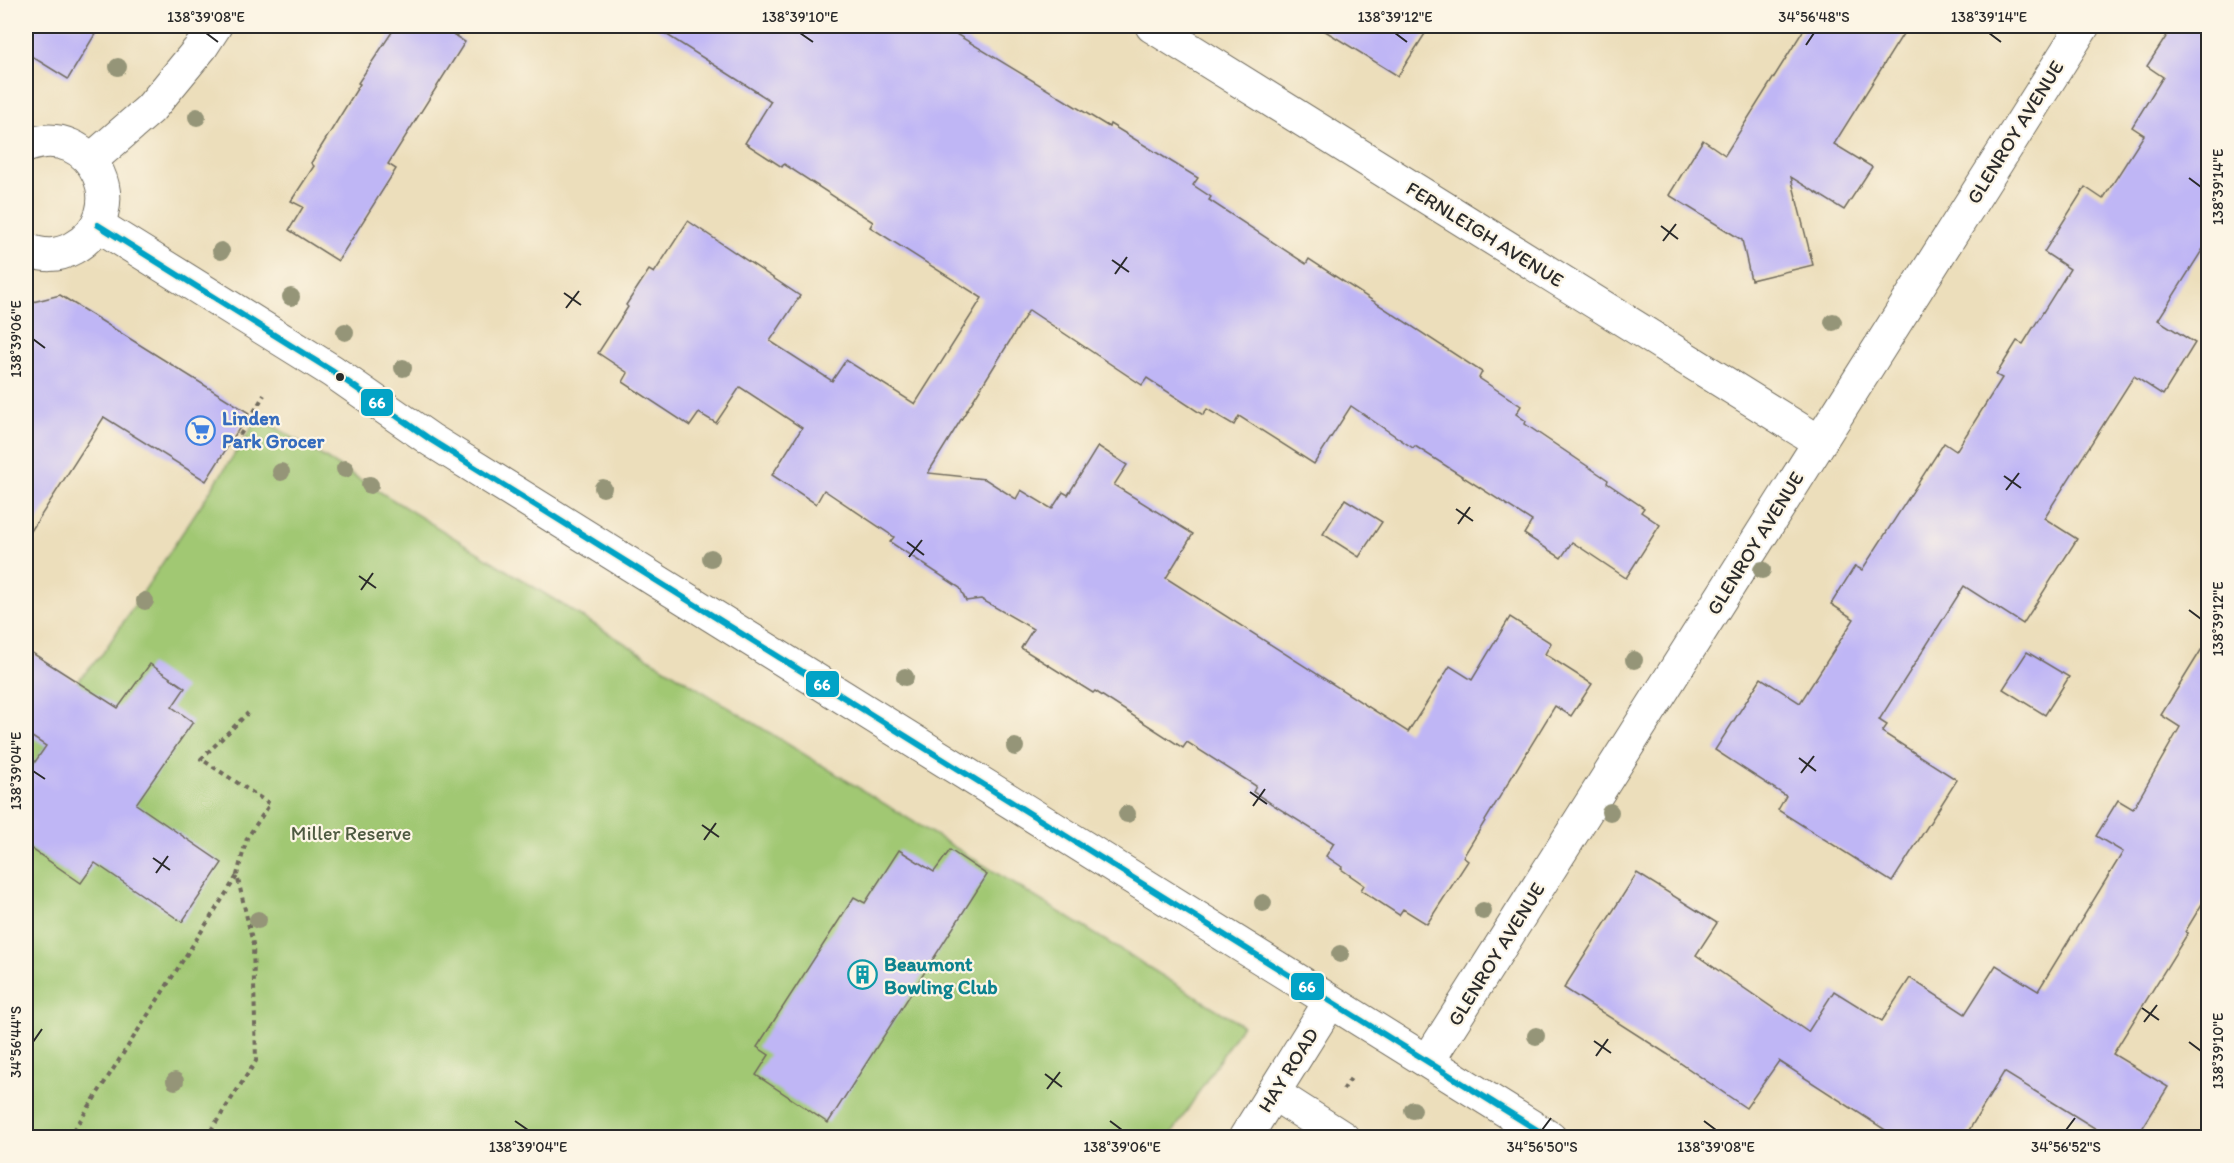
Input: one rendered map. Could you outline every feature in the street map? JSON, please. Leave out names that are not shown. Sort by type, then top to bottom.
[{"type":"street","points":[[91,160],[150,109],[202,46],[214,26]]},
{"type":"street","name":"FERNLEIGH AVENUE","points":[[1152,26],[1818,441]]},
{"type":"street","name":"GLENROY AVENUE","points":[[1428,1061],[1818,441],[2083,26]]},
{"type":"street","points":[[26,146],[39,141],[58,141],[77,148],[91,160],[101,177],[105,201],[98,225],[86,241],[61,255],[40,255],[26,250]]},
{"type":"street","points":[[98,225],[332,371],[431,440],[1550,1137]]},
{"type":"street","name":"HAY ROAD","points":[[1245,1137],[1330,1002]]},
{"type":"street","points":[[1273,1093],[1343,1137]]},
{"type":"path","points":[[240,435],[264,395]]},
{"type":"path","points":[[69,1137],[237,875],[247,838],[270,804],[201,759],[248,713]]},
{"type":"path","points":[[206,1137],[256,1061],[253,944],[237,875]]},
{"type":"green space","name":"Miller Reserve","points":[[259,417],[1242,1025],[1170,1137],[26,1137],[26,738],[103,653]]},
{"type":"building","points":[[26,26],[100,26],[68,79],[26,53]]},
{"type":"building","points":[[396,26],[440,26],[465,42],[388,164],[396,169],[338,261],[289,230],[303,207],[291,201],[314,166],[311,163],[360,84],[358,83]]},
{"type":"building","points":[[653,26],[943,26],[1198,178],[1193,185],[1211,197],[1209,200],[1306,264],[1309,259],[1482,372],[1479,378],[1521,406],[1516,414],[1526,421],[1525,424],[1608,480],[1607,483],[1644,508],[1641,512],[1660,525],[1626,578],[1572,542],[1561,558],[1524,534],[1532,521],[1415,446],[1413,448],[1351,406],[1314,464],[1239,416],[1234,425],[1207,409],[1203,415],[1147,378],[1142,385],[1029,310],[928,473],[985,479],[1016,499],[1021,490],[1052,509],[1063,492],[1068,495],[1098,446],[1127,465],[1114,485],[1193,534],[1166,578],[1408,732],[1450,666],[1472,680],[1510,617],[1551,643],[1545,654],[1592,684],[1571,716],[1555,706],[1463,857],[1468,861],[1427,924],[1403,909],[1399,915],[1361,890],[1364,885],[1326,856],[1334,843],[1253,792],[1256,786],[1187,742],[1183,748],[1095,691],[1093,693],[1021,648],[1033,629],[981,599],[966,601],[960,588],[890,542],[894,537],[824,490],[816,504],[772,475],[802,428],[740,387],[716,423],[699,413],[690,426],[623,382],[628,373],[598,353],[649,270],[654,273],[688,221],[800,296],[770,341],[832,381],[846,360],[915,404],[982,298],[870,227],[873,222],[784,164],[782,167],[745,143],[771,101]]},
{"type":"building","points":[[1317,26],[1430,26],[1398,76]]},
{"type":"building","points":[[1806,26],[1908,26],[1834,144],[1872,167],[1844,210],[1791,177],[1813,265],[1751,280],[1742,240],[1669,195],[1703,140],[1725,155]]},
{"type":"building","points":[[2173,26],[2208,26],[2208,241],[2158,320],[2195,343],[2163,395],[2134,376],[2044,518],[2077,539],[2023,624],[1964,586],[1879,720],[1887,725],[1882,732],[1957,780],[1892,882],[1778,810],[1786,796],[1715,750],[1761,678],[1800,703],[1854,619],[1831,604],[1855,566],[1862,570],[1944,443],[1956,451],[2002,378],[1996,375],[2017,341],[2023,344],[2070,269],[2044,252],[2085,187],[2103,199],[2144,135],[2132,127],[2163,77],[2147,66]]},
{"type":"building","points":[[60,295],[249,413],[206,481],[104,417],[26,539],[26,313],[33,302]]},
{"type":"building","points":[[1345,499],[1382,522],[1359,557],[1323,534]]},
{"type":"building","points":[[2208,639],[2208,894],[2185,932],[2188,933],[2113,1054],[2168,1087],[2137,1137],[2109,1137],[2004,1072],[1965,1137],[1896,1137],[1779,1061],[1746,1108],[1564,988],[1637,873],[1717,923],[1696,955],[1808,1032],[1834,991],[1882,1021],[1910,978],[1965,1014],[1996,965],[2038,991],[2123,852],[2096,836],[2118,800],[2133,809],[2180,727],[2161,715]]},
{"type":"building","points":[[26,649],[118,708],[150,664],[185,688],[172,707],[193,722],[136,804],[222,863],[182,922],[95,863],[81,883],[26,845],[26,775],[46,746],[26,733]]},
{"type":"building","points":[[2027,652],[2069,677],[2045,715],[2003,689]]},
{"type":"building","name":"Beaumont Bowling Club","points":[[899,850],[934,872],[950,850],[987,875],[828,1123],[756,1075],[769,1055],[757,1047],[854,897],[865,903]]},
{"type":"transit line","name":"66","points":[[98,225],[332,371],[431,440],[1550,1138]]},
{"type":"place","name":"Linden Park Grocer","points":[[201,430]]},
{"type":"place","name":"Beaumont Bowling Club","points":[[863,975]]}]
